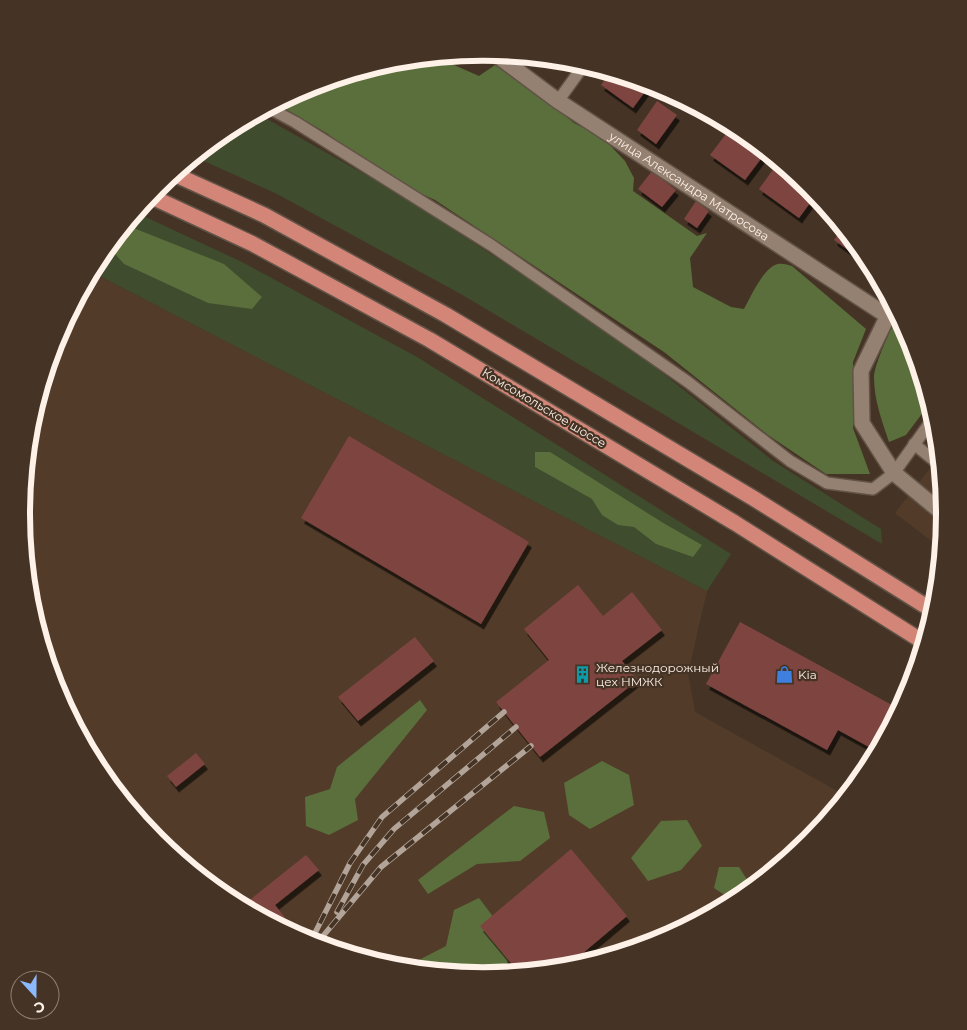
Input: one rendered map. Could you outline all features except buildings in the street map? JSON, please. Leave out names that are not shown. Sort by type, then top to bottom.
[{"type":"main road","points":[[181,177],[264,215],[446,315],[753,498],[927,607]]},
{"type":"main road","name":"Комсомольское шоссе","points":[[158,200],[253,244],[430,340],[735,523],[920,640]]},
{"type":"street","name":"улица Александра Матросова","points":[[505,62],[558,101],[887,309]]},
{"type":"street","points":[[888,311],[861,371],[862,423],[894,473],[937,508]]},
{"type":"lane","points":[[558,101],[579,72]]},
{"type":"lane","points":[[276,112],[491,245],[688,382],[790,461],[827,483],[873,489],[894,473],[928,426]]},
{"type":"lane","points":[[914,444],[933,460]]},
{"type":"shaded area","points":[[99,275],[707,591],[688,673],[695,712],[842,792],[804,836],[783,856],[760,875],[710,908],[657,934],[629,944],[601,953],[543,965],[513,968],[454,968],[424,965],[366,953],[310,934],[283,922],[257,908],[207,875],[163,836],[106,767],[77,716],[65,689],[45,632],[39,603],[31,545],[30,515],[31,485],[39,427],[45,398],[65,341],[77,314]]},
{"type":"shaded area","points":[[934,464],[937,515],[936,544],[895,513]]},
{"type":"green space","points":[[449,63],[479,76],[495,65],[545,99],[574,123],[602,137],[625,161],[634,178],[633,191],[697,236],[707,233],[690,258],[693,287],[731,307],[744,309],[769,269],[778,264],[792,266],[866,329],[853,362],[853,428],[870,474],[826,474],[768,435],[664,352],[435,200],[370,170],[328,134],[283,108],[338,86],[395,70]]},
{"type":"green space","points":[[265,118],[396,192],[616,336],[773,461],[881,529],[882,544],[459,293],[277,194],[201,160]]},
{"type":"green space","points":[[143,216],[242,262],[417,357],[731,554],[707,591],[99,275]]},
{"type":"green space","points":[[133,228],[224,264],[262,297],[252,309],[208,303],[124,264],[114,253]]},
{"type":"green space","points":[[894,323],[913,369],[925,410],[906,435],[889,442],[881,418],[874,386],[875,371]]},
{"type":"green space","points":[[535,452],[550,452],[702,545],[693,557],[656,544],[634,527],[618,525],[602,515],[592,499],[535,467]]},
{"type":"green space","points":[[420,700],[427,710],[355,799],[358,820],[329,835],[306,826],[305,797],[330,789],[337,767]]},
{"type":"green space","points":[[602,761],[629,775],[634,805],[590,829],[569,815],[564,783]]},
{"type":"green space","points":[[514,806],[544,812],[550,838],[520,861],[477,864],[428,894],[418,880]]},
{"type":"green space","points":[[687,820],[702,846],[681,870],[648,881],[631,858],[661,821]]},
{"type":"green space","points":[[719,867],[739,867],[749,883],[727,897],[714,888]]},
{"type":"green space","points":[[479,898],[510,939],[507,968],[454,968],[415,964],[446,946],[454,910]]},
{"type":"railway","points":[[314,935],[350,863],[382,817],[504,712]]},
{"type":"railway","points":[[337,912],[363,865],[394,829],[516,727]]},
{"type":"railway","points":[[322,938],[381,867],[531,746]]},
{"type":"place","name":"Железнодорожный цех НМЖК","points":[[582,675]]},
{"type":"place","name":"Kia","points":[[784,675]]}]
